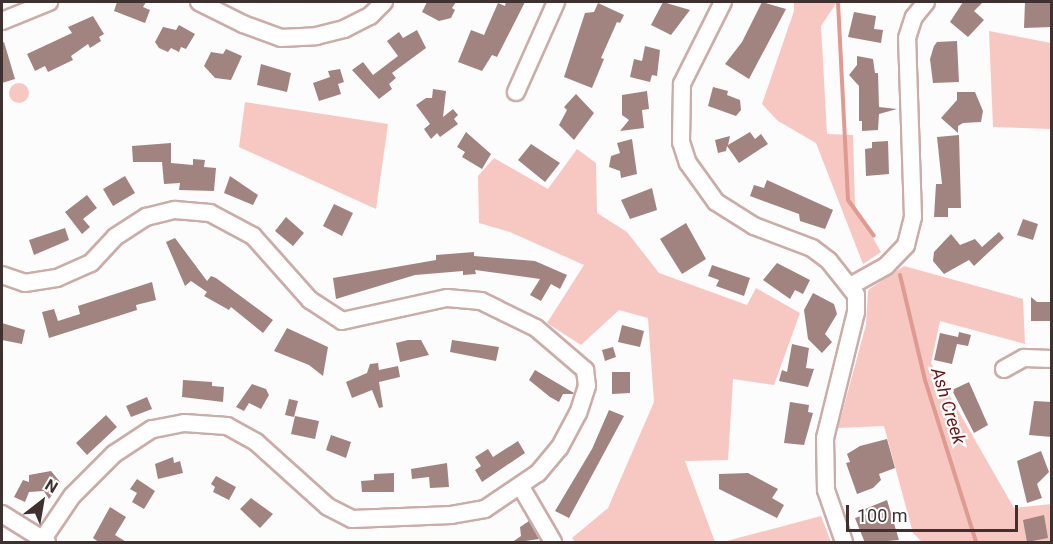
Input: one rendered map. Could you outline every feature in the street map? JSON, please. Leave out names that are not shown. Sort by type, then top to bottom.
[{"type":"street","points":[[2,21],[50,2]]},
{"type":"street","points":[[199,2],[281,38],[316,36],[344,30],[369,16],[384,2]]},
{"type":"street","points":[[516,92],[556,2]]},
{"type":"street","points":[[723,2],[682,84],[679,122],[688,163],[701,185],[734,216],[812,248],[852,285],[856,312],[830,404],[824,467],[832,512],[844,543]]},
{"type":"street","points":[[852,285],[886,266],[906,245],[913,217],[907,38],[914,17],[926,2]]},
{"type":"street","points":[[2,275],[25,283],[76,272],[115,237],[146,217],[175,210],[210,213],[236,225],[281,264],[310,300],[342,321],[447,298],[497,306],[536,328],[574,357],[585,370],[587,386],[578,413],[559,448],[521,487],[485,509],[452,514],[352,519],[327,506],[256,442],[227,426],[184,423],[152,429],[114,454],[72,496],[44,542],[2,514]]},
{"type":"street","points":[[1004,369],[1024,358],[1052,359]]},
{"type":"street","points":[[521,487],[553,543]]},
{"type":"shaded area","points":[[794,2],[837,2],[821,26],[827,134],[853,135],[855,206],[881,252],[863,264],[816,143],[778,121],[762,104],[794,11]]},
{"type":"shaded area","points":[[989,31],[1051,43],[1051,129],[993,127]]},
{"type":"shaded area","points":[[19,83],[26,86],[29,93],[26,100],[19,103],[12,100],[9,93],[12,86]]},
{"type":"shaded area","points":[[245,102],[388,124],[376,209],[239,147]]},
{"type":"shaded area","points":[[577,149],[596,163],[597,213],[627,232],[659,273],[747,305],[756,288],[800,313],[774,385],[733,379],[728,460],[685,461],[715,542],[575,542],[572,538],[608,508],[654,402],[648,318],[619,310],[581,345],[547,323],[584,265],[510,232],[479,223],[478,176],[494,158],[548,189]]},
{"type":"shaded area","points":[[904,266],[1023,299],[1025,344],[940,321],[931,363],[1014,508],[1051,504],[1051,542],[922,542],[913,533],[884,426],[838,428],[866,325],[868,290]]},
{"type":"shaded area","points":[[821,516],[831,542],[723,542]]},
{"type":"building","points":[[117,2],[146,2],[143,7],[150,10],[145,23],[114,11]]},
{"type":"building","points":[[427,2],[456,2],[452,8],[455,10],[451,18],[439,21],[422,12]]},
{"type":"building","points":[[506,2],[525,2],[497,57],[492,55],[482,71],[458,62],[471,30],[484,35],[498,3],[505,6]]},
{"type":"building","points":[[663,2],[690,10],[671,35],[651,25]]},
{"type":"building","points":[[762,2],[786,9],[749,79],[725,64],[742,42]]},
{"type":"building","points":[[963,2],[983,2],[974,11],[984,20],[968,37],[950,22]]},
{"type":"building","points":[[1025,2],[1052,2],[1052,27],[1024,28]]},
{"type":"building","points":[[598,3],[624,15],[620,23],[617,22],[601,58],[604,59],[592,88],[564,77],[585,13],[594,12]]},
{"type":"building","points":[[854,12],[876,16],[874,29],[883,30],[881,43],[848,37]]},
{"type":"building","points":[[93,16],[104,34],[99,37],[101,41],[90,48],[88,44],[71,56],[73,60],[48,72],[45,66],[35,71],[27,54],[72,33],[68,27]]},
{"type":"building","points":[[179,25],[195,34],[186,49],[181,47],[179,52],[171,48],[168,52],[159,48],[155,42],[163,27],[176,30]]},
{"type":"building","points":[[417,30],[426,48],[392,73],[396,78],[389,84],[392,89],[379,99],[352,70],[363,62],[373,75],[398,56],[387,41],[399,32],[403,38]]},
{"type":"building","points":[[957,41],[959,82],[933,83],[930,59],[934,46],[937,42]]},
{"type":"building","points":[[4,42],[15,79],[2,83],[2,43]]},
{"type":"building","points":[[645,46],[660,50],[657,76],[652,75],[650,82],[630,77],[634,59],[642,61]]},
{"type":"building","points":[[226,49],[242,56],[231,80],[215,78],[204,66],[211,52],[223,54]]},
{"type":"building","points":[[857,56],[873,59],[875,73],[878,73],[879,107],[897,109],[879,114],[878,130],[862,131],[862,121],[859,121],[859,86],[849,75],[857,65]]},
{"type":"building","points":[[261,64],[291,73],[287,92],[257,85]]},
{"type":"building","points":[[340,69],[344,82],[338,84],[341,94],[319,101],[313,83],[330,77],[328,71]]},
{"type":"building","points":[[713,87],[728,91],[727,95],[740,100],[741,110],[736,116],[708,106]]},
{"type":"building","points":[[433,89],[446,91],[443,117],[453,109],[458,115],[454,119],[458,124],[440,137],[437,133],[431,139],[424,129],[430,124],[416,105],[426,98],[432,98]]},
{"type":"building","points":[[647,91],[649,109],[642,110],[644,128],[620,131],[629,120],[622,115],[622,95]]},
{"type":"building","points":[[957,92],[975,92],[983,111],[981,122],[963,123],[958,126],[958,133],[941,118],[957,100]]},
{"type":"building","points":[[576,94],[594,113],[574,140],[559,125],[567,110],[564,107]]},
{"type":"building","points":[[466,132],[491,154],[482,169],[462,157],[465,152],[457,147]]},
{"type":"building","points":[[750,132],[755,139],[761,134],[768,144],[739,163],[727,146],[726,151],[718,153],[715,140],[730,136],[728,145]]},
{"type":"building","points":[[959,135],[961,208],[948,208],[948,217],[934,217],[936,184],[942,184],[937,137]]},
{"type":"building","points":[[632,139],[637,174],[621,178],[620,171],[609,167],[611,156],[620,153],[617,143]]},
{"type":"building","points":[[888,141],[889,174],[866,176],[865,149],[872,148],[872,142]]},
{"type":"building","points":[[171,143],[171,163],[193,165],[193,159],[205,160],[204,167],[216,168],[214,191],[179,190],[180,183],[164,184],[162,162],[133,162],[132,146]]},
{"type":"building","points":[[531,144],[560,163],[545,182],[518,160]]},
{"type":"building","points":[[125,176],[135,193],[113,206],[103,189]]},
{"type":"building","points":[[230,176],[258,195],[253,205],[224,193]]},
{"type":"building","points":[[767,180],[833,210],[825,229],[800,221],[799,214],[750,196],[754,185],[764,188]]},
{"type":"building","points":[[652,188],[657,210],[630,219],[621,200]]},
{"type":"building","points":[[87,195],[97,208],[83,219],[90,227],[82,234],[65,212]]},
{"type":"building","points":[[334,204],[353,213],[342,236],[323,226]]},
{"type":"building","points":[[286,217],[304,233],[293,246],[275,231]]},
{"type":"building","points":[[1023,219],[1038,224],[1033,240],[1017,235]]},
{"type":"building","points":[[686,223],[706,259],[682,274],[660,239]]},
{"type":"building","points":[[65,228],[69,240],[34,255],[29,240]]},
{"type":"building","points":[[999,232],[1004,238],[974,266],[969,260],[944,274],[933,261],[934,252],[951,234],[960,245],[975,239],[982,247]]},
{"type":"building","points":[[175,238],[207,281],[211,276],[216,278],[273,320],[263,333],[231,307],[229,310],[204,296],[207,292],[191,281],[185,286],[166,242]]},
{"type":"building","points":[[474,252],[474,256],[535,261],[567,275],[560,289],[551,284],[541,301],[530,295],[540,279],[475,270],[476,274],[463,275],[463,271],[415,275],[336,299],[333,278],[436,260],[436,255]]},
{"type":"building","points":[[777,263],[810,280],[803,294],[795,290],[790,299],[763,280]]},
{"type":"building","points":[[712,265],[750,278],[744,296],[716,286],[719,280],[708,276]]},
{"type":"building","points":[[152,282],[156,300],[136,305],[137,310],[49,338],[42,312],[54,309],[58,321],[80,314],[78,306]]},
{"type":"building","points":[[813,293],[834,304],[837,314],[825,334],[832,342],[822,353],[808,339],[804,310]]},
{"type":"building","points":[[1031,297],[1037,302],[1052,302],[1052,321],[1031,321]]},
{"type":"building","points":[[2,323],[25,330],[22,344],[2,340]]},
{"type":"building","points":[[622,325],[644,331],[640,347],[618,342]]},
{"type":"building","points":[[287,328],[328,347],[323,376],[309,365],[274,351]]},
{"type":"building","points":[[959,332],[971,335],[968,346],[957,344],[952,364],[934,360],[940,333],[958,337]]},
{"type":"building","points":[[421,340],[429,355],[400,362],[396,343]]},
{"type":"building","points":[[452,340],[499,347],[496,361],[450,352]]},
{"type":"building","points":[[792,344],[809,348],[806,368],[814,369],[808,387],[779,381],[782,370],[787,372]]},
{"type":"building","points":[[613,347],[616,357],[605,361],[602,350]]},
{"type":"building","points":[[378,363],[379,370],[398,366],[400,377],[379,382],[383,407],[379,408],[372,390],[352,398],[346,382],[367,373],[370,364]]},
{"type":"building","points":[[535,370],[574,393],[563,394],[559,402],[550,397],[529,380]]},
{"type":"building","points":[[612,372],[630,372],[630,393],[612,394]]},
{"type":"building","points":[[183,380],[212,382],[212,386],[224,387],[223,402],[182,397]]},
{"type":"building","points":[[969,382],[988,425],[974,433],[952,390]]},
{"type":"building","points":[[252,384],[266,389],[269,395],[261,409],[249,403],[244,411],[236,407]]},
{"type":"building","points":[[147,397],[152,409],[131,417],[126,406]]},
{"type":"building","points":[[289,399],[298,401],[294,417],[285,415]]},
{"type":"building","points":[[1034,401],[1052,402],[1052,437],[1029,435]]},
{"type":"building","points":[[790,402],[809,405],[808,412],[813,413],[804,445],[784,443]]},
{"type":"building","points":[[609,410],[624,416],[569,518],[555,511],[592,449]]},
{"type":"building","points":[[106,415],[117,427],[87,455],[76,443]]},
{"type":"building","points":[[295,416],[319,421],[315,439],[291,434]]},
{"type":"building","points":[[331,435],[351,442],[346,458],[326,450]]},
{"type":"building","points":[[887,439],[895,468],[879,474],[881,480],[873,488],[857,494],[846,463],[850,462],[847,454],[860,446]]},
{"type":"building","points":[[518,441],[525,453],[482,482],[475,470],[481,466],[475,457],[488,449],[493,457]]},
{"type":"building","points":[[1041,451],[1049,472],[1037,484],[1042,498],[1027,503],[1017,461]]},
{"type":"building","points":[[173,457],[174,463],[180,461],[183,473],[158,479],[155,464]]},
{"type":"building","points":[[447,463],[449,487],[430,488],[429,477],[412,479],[411,469]]},
{"type":"building","points":[[51,471],[61,483],[49,499],[44,491],[29,492],[25,502],[14,497],[23,480],[29,482],[29,475]]},
{"type":"building","points":[[394,473],[394,492],[362,492],[361,481],[374,480],[374,474]]},
{"type":"building","points":[[748,473],[778,489],[772,498],[784,505],[777,518],[719,489],[719,474]]},
{"type":"building","points":[[216,476],[236,487],[229,500],[213,492],[215,487],[211,484]]},
{"type":"building","points":[[137,479],[155,491],[144,509],[132,502],[137,493],[130,489]]},
{"type":"building","points":[[251,498],[273,514],[260,528],[240,509]]},
{"type":"building","points":[[887,500],[899,540],[865,543],[855,518],[867,514],[865,509]]},
{"type":"building","points":[[110,507],[126,517],[115,535],[128,543],[100,543],[93,538]]},
{"type":"building","points":[[1044,515],[1048,538],[1027,542],[1023,520]]},
{"type":"building","points":[[529,521],[539,539],[511,543],[521,536],[520,527]]},
{"type":"waterway","name":"Ash Creek","points":[[838,2],[848,200],[874,236]]},
{"type":"waterway","name":"Ash Creek","points":[[900,275],[925,380],[976,542]]}]
